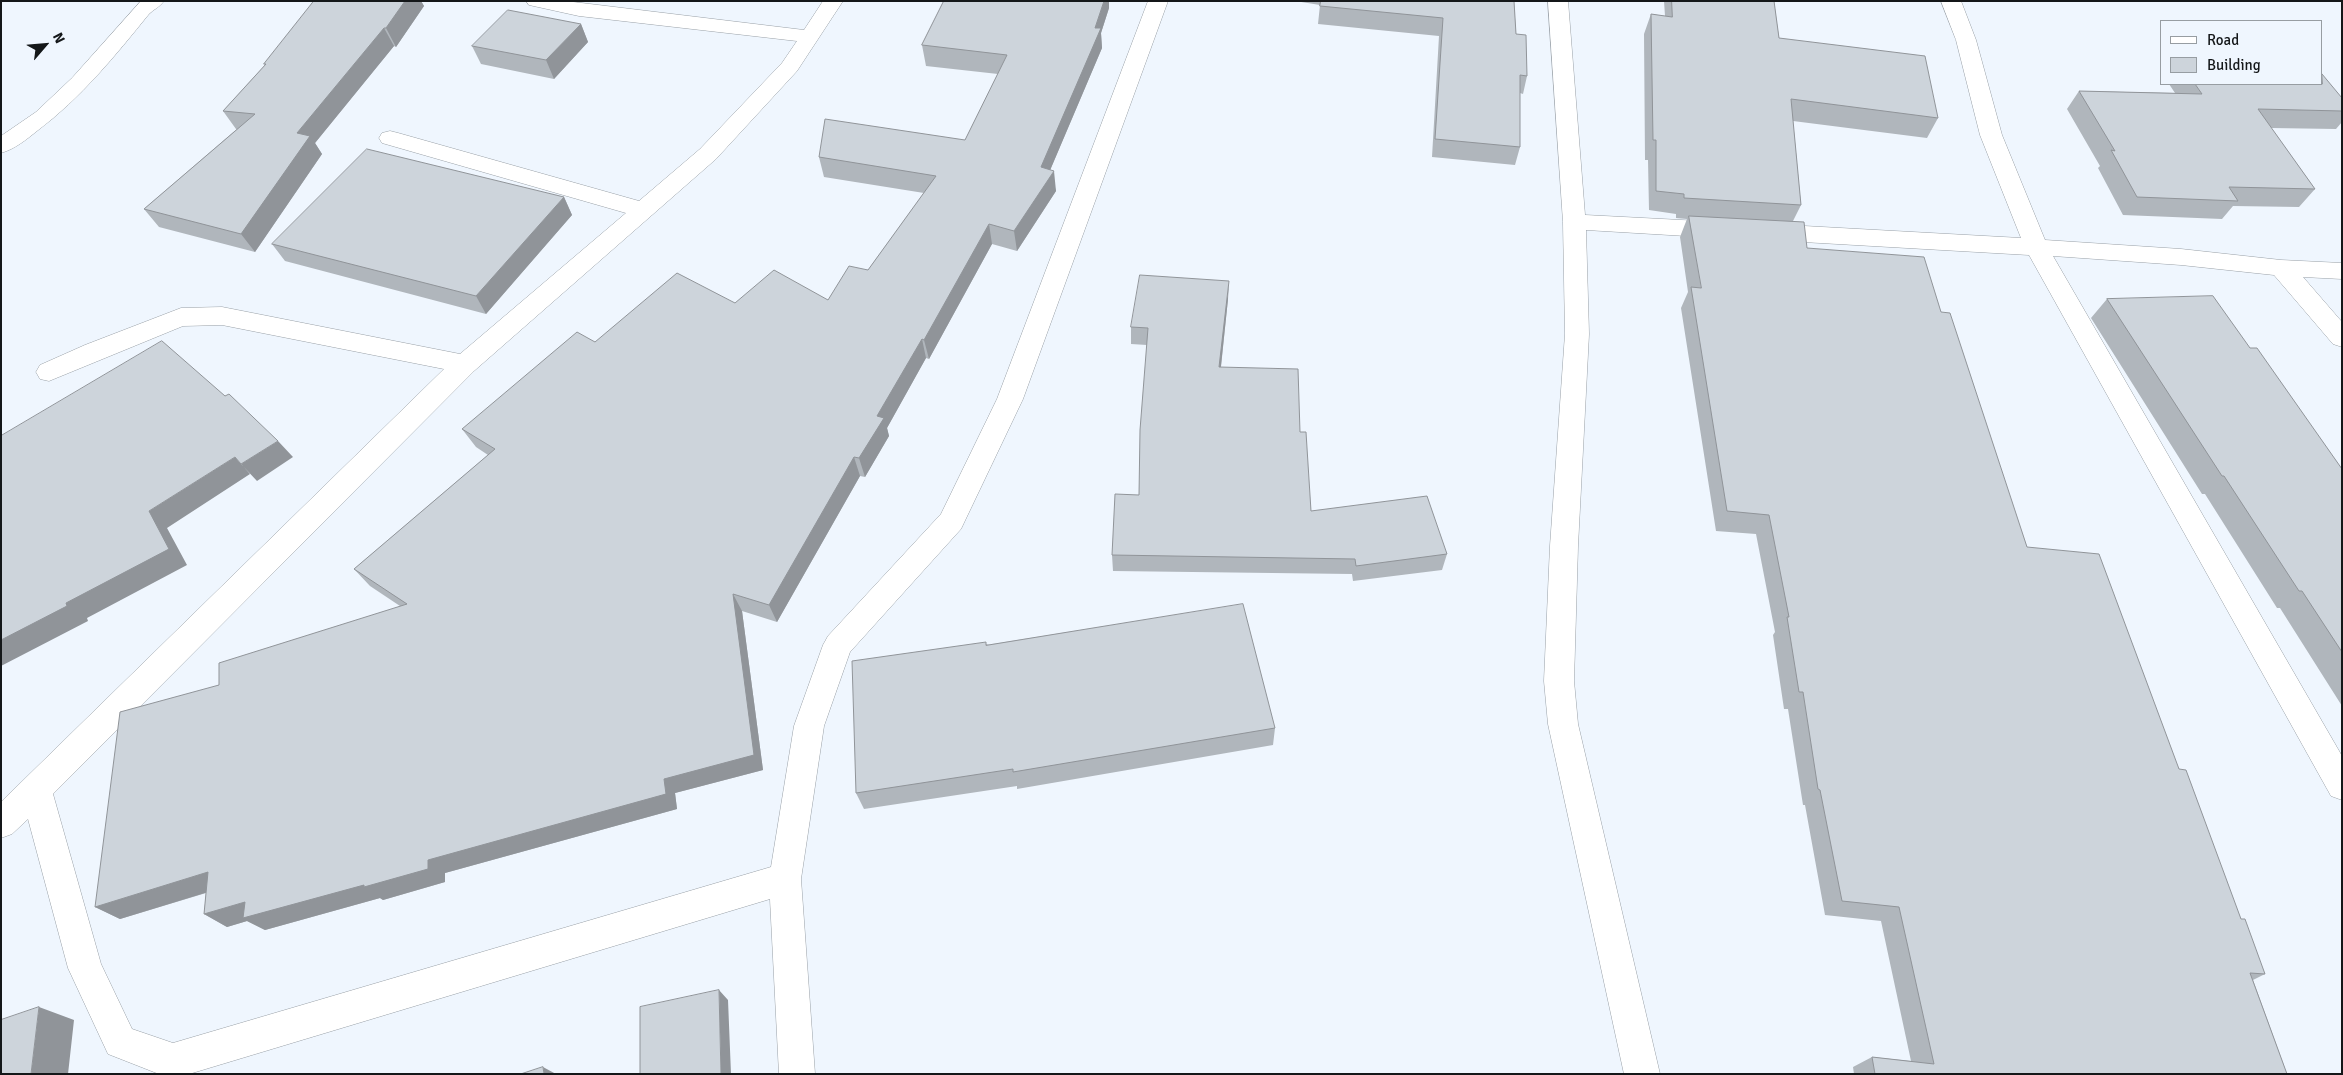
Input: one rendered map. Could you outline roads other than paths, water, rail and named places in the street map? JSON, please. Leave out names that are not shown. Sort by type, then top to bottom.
[{"type":"street","points":[[1,146],[31,128],[87,77],[145,7],[154,1]]},
{"type":"street","points":[[536,1],[579,10],[810,37]]},
{"type":"street","points":[[1,822],[36,790],[465,364],[708,154],[790,67],[833,1]]},
{"type":"street","points":[[797,1074],[785,879],[809,726],[838,645],[951,522],[1010,399],[1158,1]]},
{"type":"street","points":[[1558,1],[1574,222],[1577,334],[1564,546],[1559,681],[1563,724],[1642,1074]]},
{"type":"street","points":[[1952,1],[1966,40],[1991,135],[2036,247],[2342,786]]},
{"type":"street","points":[[390,138],[643,210]]},
{"type":"street","points":[[1574,222],[2036,247],[2181,257],[2280,268],[2342,271]]},
{"type":"street","points":[[2280,268],[2342,338]]},
{"type":"street","points":[[49,372],[94,351],[181,317],[222,316],[465,364]]},
{"type":"street","points":[[36,790],[85,968],[120,1042],[173,1061],[785,879]]}]
